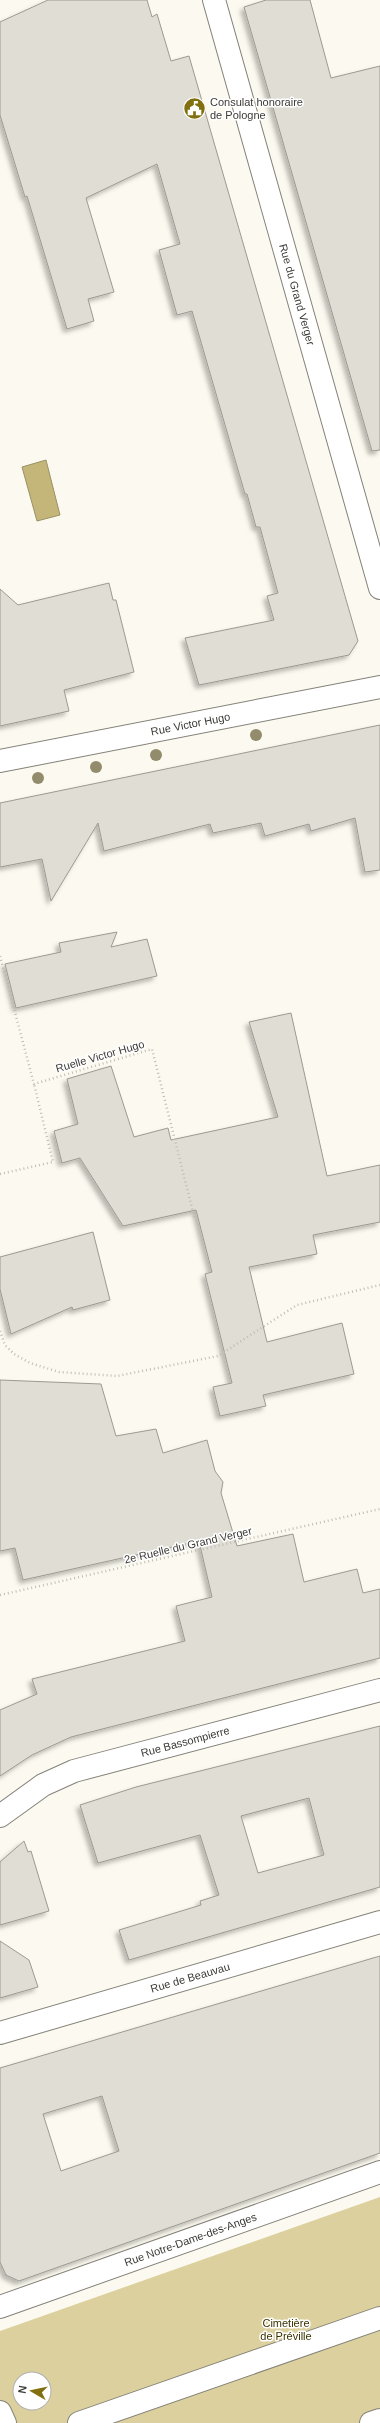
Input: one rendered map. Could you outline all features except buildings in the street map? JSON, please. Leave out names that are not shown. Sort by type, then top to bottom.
[{"type":"street","name":"Rue du Grand Verger","points":[[214,0],[380,588]]},
{"type":"street","name":"Rue Victor Hugo","points":[[0,761],[380,687]]},
{"type":"street","name":"Rue Bassompierre","points":[[0,1816],[42,1786],[74,1771],[380,1690]]},
{"type":"street","name":"Rue de Beauvau","points":[[0,2032],[380,1922]]},
{"type":"street","name":"Rue Notre-Dame-des-Anges","points":[[0,2307],[380,2172]]},
{"type":"street","points":[[79,2423],[380,2318]]},
{"type":"street","points":[[0,2412],[5,2423]]},
{"type":"street","points":[[371,2423],[380,2420]]},
{"type":"path","points":[[0,956],[54,1162],[0,1174]]},
{"type":"path","name":"Ruelle Victor Hugo","points":[[34,1084],[152,1049],[195,1220]]},
{"type":"path","points":[[0,1331],[10,1350],[30,1363],[59,1372],[117,1376],[218,1356],[297,1305],[380,1285]]},
{"type":"path","name":"2e Ruelle du Grand Verger","points":[[0,1595],[380,1509]]},
{"type":"green space","name":"Cimetière de Préville","points":[[380,2197],[380,2423],[0,2423],[0,2331]]},
{"type":"shaded area","points":[[46,460],[60,515],[37,521],[22,467]]},
{"type":"place","name":"Consulat honoraire de Pologne","points":[[195,108]]}]
